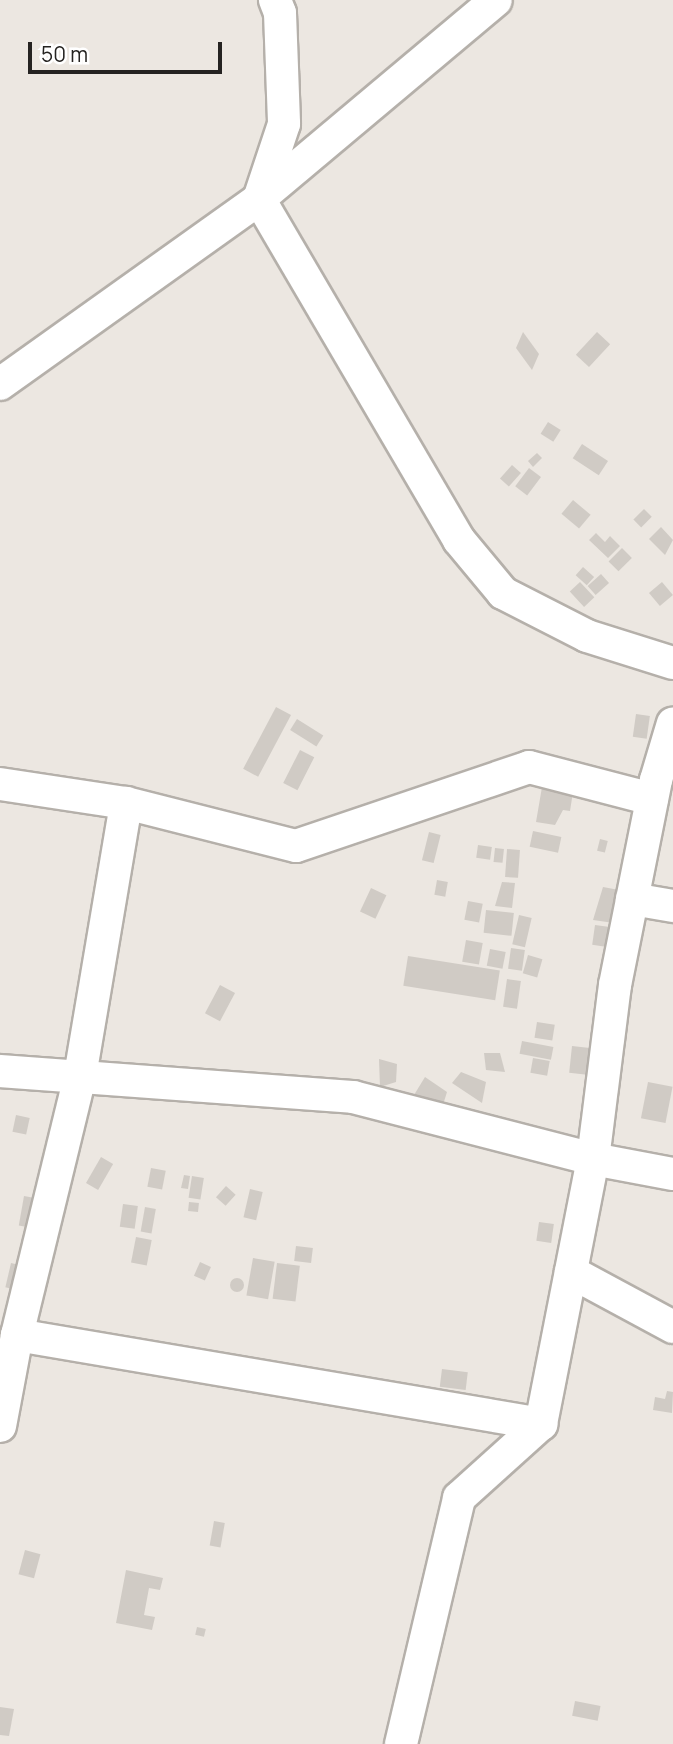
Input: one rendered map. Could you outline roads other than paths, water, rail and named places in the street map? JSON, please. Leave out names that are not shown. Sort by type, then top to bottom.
[{"type":"street","points":[[275,0],[280,13],[285,124],[259,200],[459,540],[503,593],[587,636],[673,663]]},
{"type":"street","points":[[0,384],[259,200],[496,0]]},
{"type":"street","points":[[401,1744],[459,1498],[541,1424],[593,1159],[615,985],[652,799],[673,723]]},
{"type":"street","points":[[0,784],[126,803],[296,846],[528,768],[652,799]]},
{"type":"street","points":[[0,1426],[17,1335],[80,1076],[126,803]]},
{"type":"street","points":[[632,900],[673,906]]},
{"type":"street","points":[[0,1071],[354,1097],[593,1159],[673,1174]]},
{"type":"street","points":[[571,1272],[673,1327]]},
{"type":"street","points":[[17,1335],[541,1424]]}]
